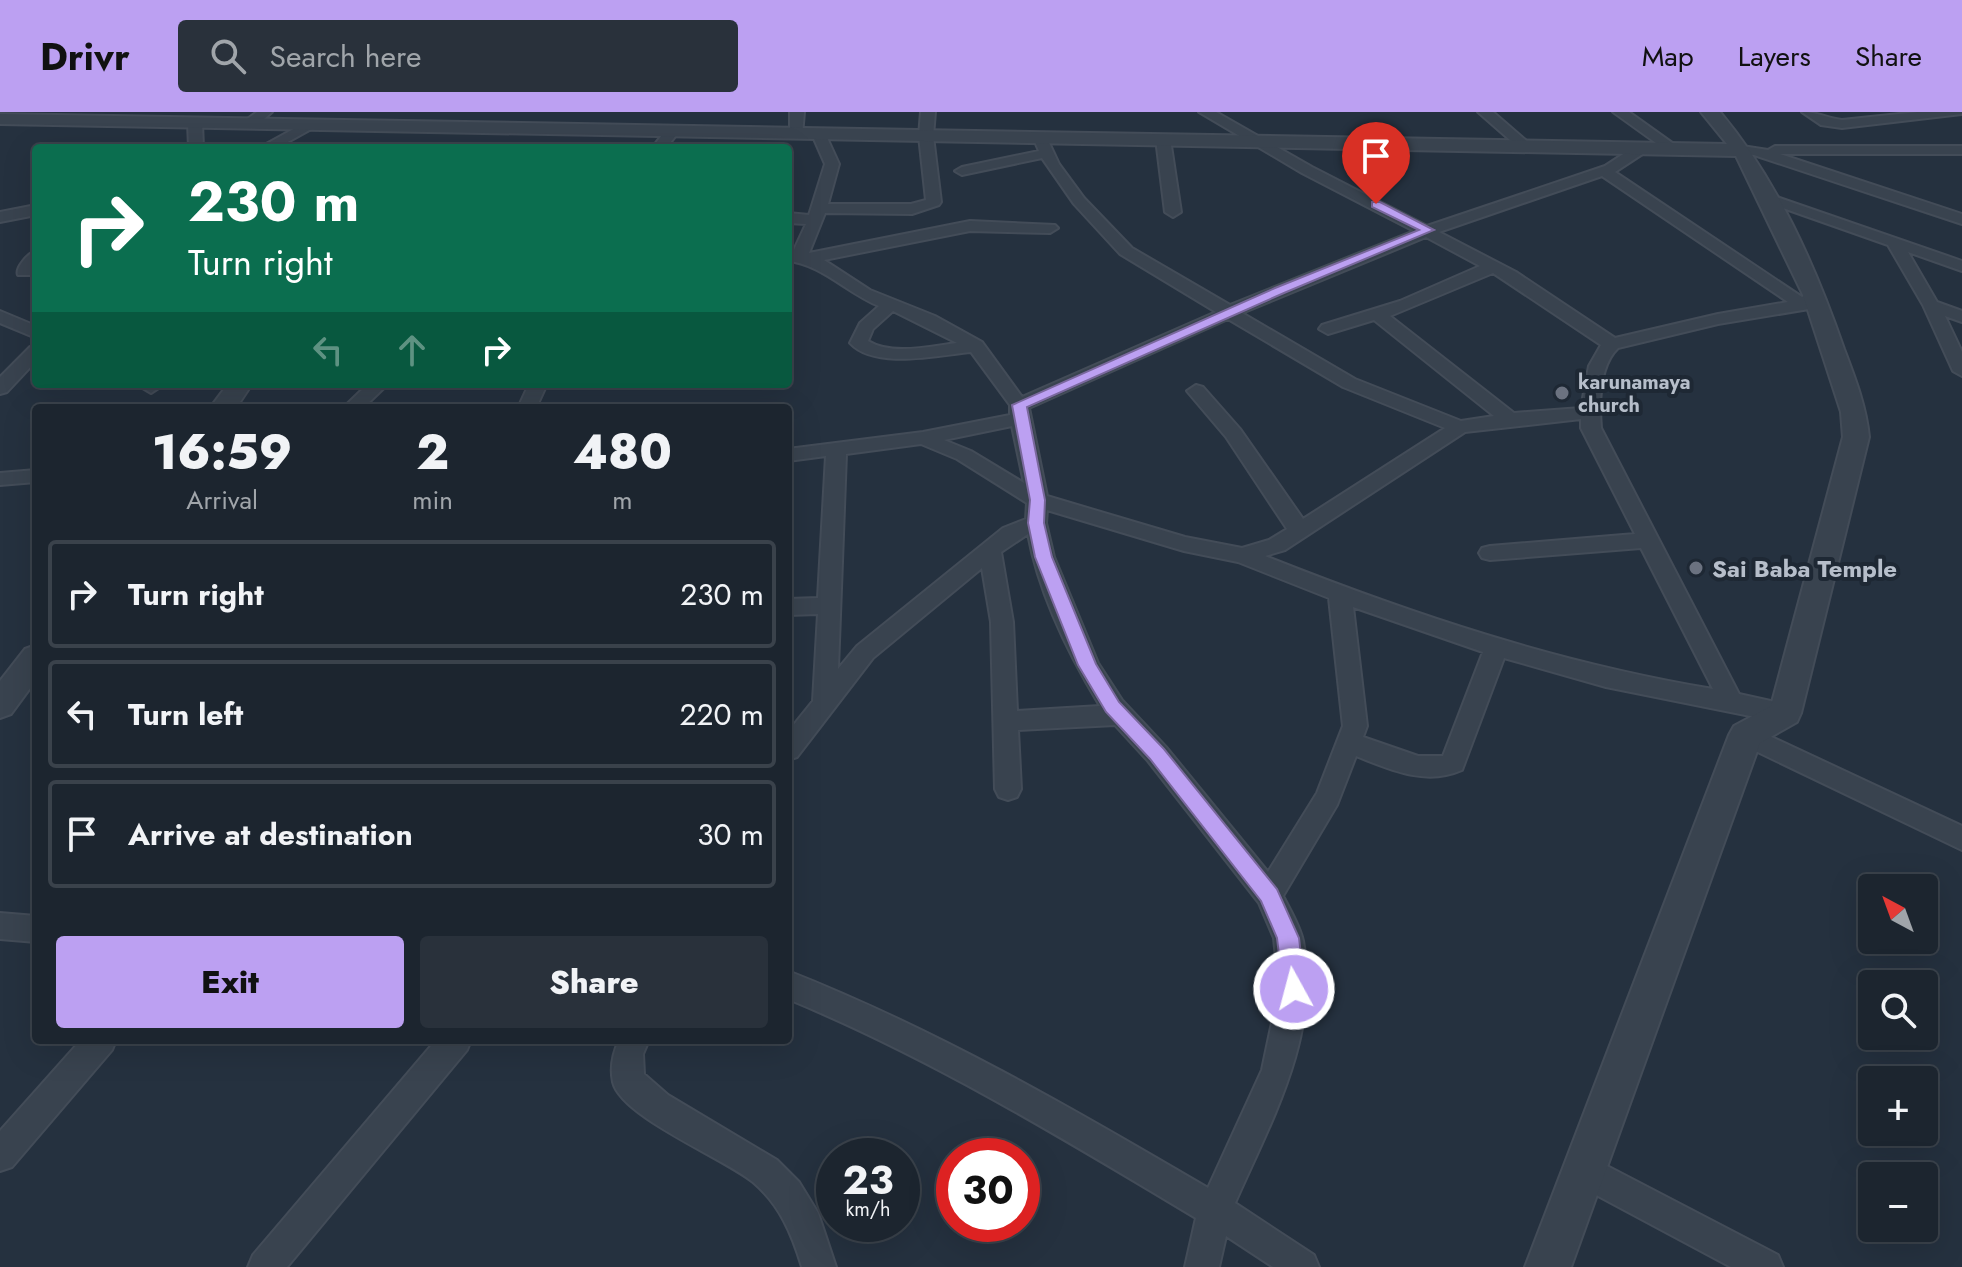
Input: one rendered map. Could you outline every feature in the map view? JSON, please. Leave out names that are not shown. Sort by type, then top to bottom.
[{"type":"street","points":[[425,144],[465,112]]},
{"type":"street","points":[[797,112],[797,132]]},
{"type":"street","points":[[792,217],[912,209],[934,202],[926,136],[928,112]]},
{"type":"street","points":[[1206,112],[1307,170],[1494,266],[1612,344]]},
{"type":"street","points":[[1485,112],[1523,144]]},
{"type":"street","points":[[1620,112],[1675,150]]},
{"type":"street","points":[[1548,1267],[1746,735],[1785,713],[1856,437],[1854,412],[1749,150],[1710,112]]},
{"type":"street","points":[[1809,112],[1826,122],[1842,124],[1957,112]]},
{"type":"street","points":[[8,119],[195,122],[258,117],[444,127],[818,132],[1044,145],[1163,139],[1523,144],[1639,150],[1962,150]]},
{"type":"street","points":[[274,144],[322,119]]},
{"type":"street","points":[[195,122],[196,144]]},
{"type":"street","points":[[662,144],[674,129]]},
{"type":"street","points":[[799,257],[817,214],[832,164],[818,132]]},
{"type":"street","points":[[1163,139],[1173,212]]},
{"type":"street","points":[[962,171],[1044,145]]},
{"type":"street","points":[[1044,145],[1052,165],[1079,201],[1126,251],[1349,383],[1459,427]]},
{"type":"street","points":[[792,455],[923,438],[1020,412],[1232,312],[1429,230],[1604,171],[1639,150]]},
{"type":"street","points":[[1749,150],[1954,212],[1962,219]]},
{"type":"street","points":[[1604,171],[1809,300]]},
{"type":"street","points":[[1768,198],[1962,266]]},
{"type":"street","points":[[0,217],[32,211]]},
{"type":"street","points":[[799,257],[970,226],[1050,228]]},
{"type":"street","points":[[1893,241],[1931,305],[1962,371]]},
{"type":"street","points":[[799,257],[889,306],[929,320],[976,346],[1020,412],[1043,557],[1087,665],[1120,715],[1157,754],[1269,895],[1288,938],[1294,989],[1277,1072],[1215,1211],[1202,1267]]},
{"type":"street","points":[[24,272],[32,261]]},
{"type":"street","points":[[1328,329],[1406,305],[1494,266]]},
{"type":"street","points":[[1731,702],[1591,428],[1590,413],[1598,366],[1604,350],[1612,344],[1809,300]]},
{"type":"street","points":[[1931,305],[1962,317]]},
{"type":"street","points":[[889,306],[872,319],[860,335],[859,343],[864,349],[893,353],[976,346]]},
{"type":"street","points":[[1377,314],[1510,419]]},
{"type":"street","points":[[0,316],[32,331]]},
{"type":"street","points":[[0,388],[32,355]]},
{"type":"street","points":[[356,404],[374,388]]},
{"type":"street","points":[[1196,391],[1233,433],[1299,530]]},
{"type":"street","points":[[1242,555],[1277,545],[1459,427],[1510,419],[1590,413]]},
{"type":"street","points":[[923,438],[964,455],[1037,511],[1242,555],[1340,596],[1497,646],[1674,693],[1785,713]]},
{"type":"street","points":[[825,701],[836,451]]},
{"type":"street","points":[[0,479],[32,476]]},
{"type":"street","points":[[792,745],[865,652],[1037,511]]},
{"type":"street","points":[[1490,553],[1648,540]]},
{"type":"street","points":[[990,551],[1002,622],[1008,789]]},
{"type":"street","points":[[1269,895],[1328,797],[1351,743],[1355,726],[1353,693],[1340,596]]},
{"type":"street","points":[[792,607],[829,606]]},
{"type":"street","points":[[1351,743],[1419,767],[1447,768],[1453,763],[1497,646]]},
{"type":"street","points":[[0,705],[32,662]]},
{"type":"street","points":[[1005,721],[1120,715]]},
{"type":"street","points":[[1746,735],[1962,839]]},
{"type":"street","points":[[0,926],[32,929]]},
{"type":"street","points":[[792,987],[847,1008],[1001,1085],[1215,1211],[1302,1267]]},
{"type":"street","points":[[0,1155],[97,1044]]},
{"type":"street","points":[[265,1267],[453,1044]]},
{"type":"street","points":[[632,1044],[628,1054],[628,1081],[644,1098],[771,1173],[792,1197],[814,1243],[819,1267]]},
{"type":"street","points":[[1584,1170],[1766,1267]]},
{"type":"place","name":"karunamaya church","points":[[1562,393]]},
{"type":"place","name":"Sai Baba Temple","points":[[1696,568]]},
{"type":"route","points":[[1294,989],[1288,938],[1269,895],[1157,754],[1113,707],[1087,665],[1043,557],[1036,523],[1038,500],[1019,405],[1279,290],[1429,230],[1376,204]]}]
